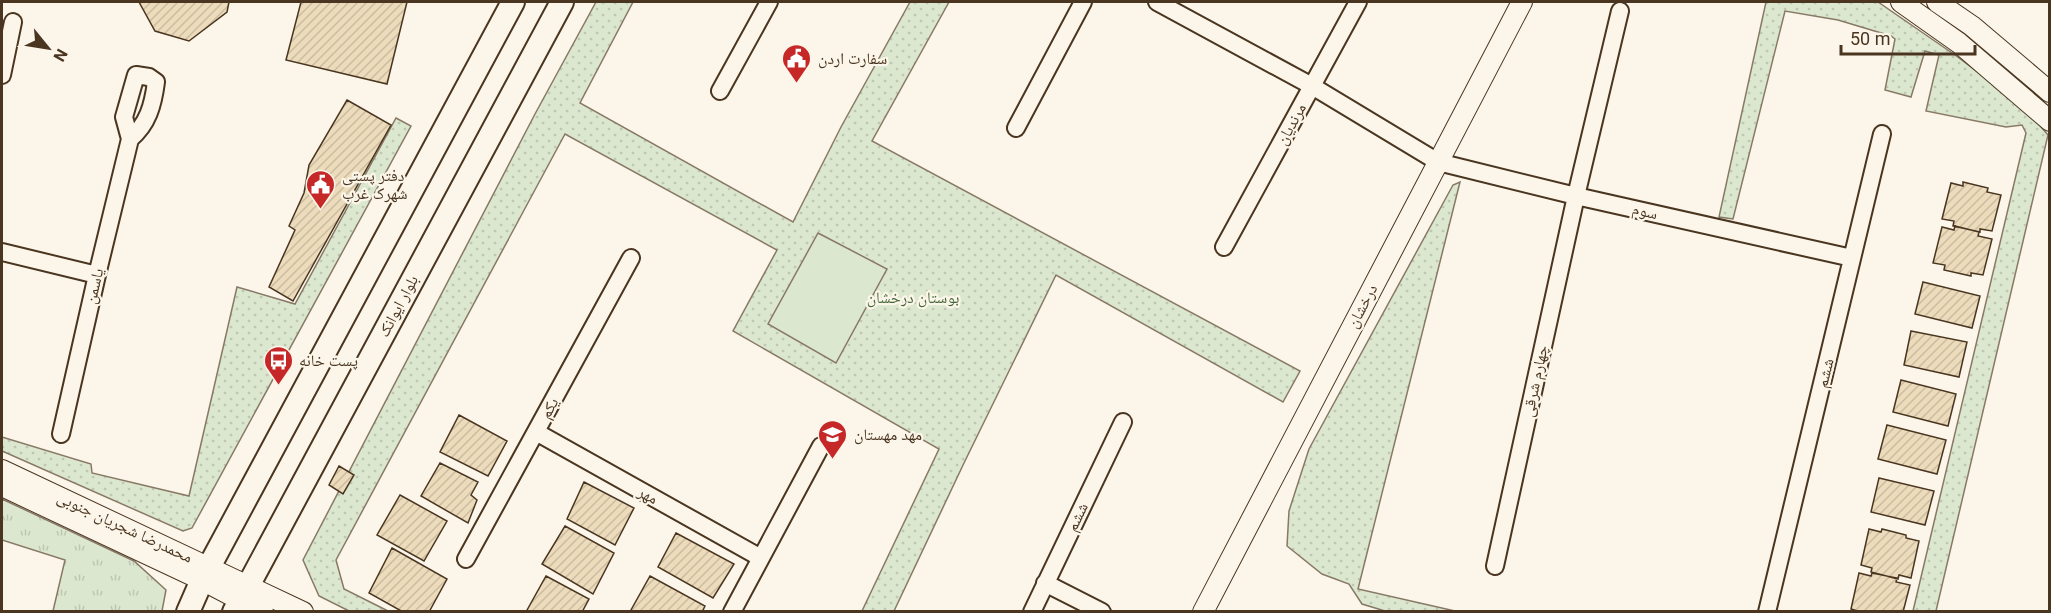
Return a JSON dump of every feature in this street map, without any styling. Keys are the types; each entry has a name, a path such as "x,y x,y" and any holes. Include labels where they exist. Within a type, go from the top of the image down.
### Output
{"main road":[{"path":"188,612 206,573 513,2"},
{"name":"بلوار ایوانک","path":"241,599 562,2"}],"street":[{"path":"720,91 769,2"},
{"path":"1016,128 1083,2"},
{"name":"سوم","path":"1157,2 1312,86 1438,162 1576,196 1852,258"},
{"name":"مرنديان","path":"1224,247 1358,2"},
{"name":"درخشان","path":"1203,612 1522,2"},
{"path":"1901,2 1959,43 2049,121"},
{"path":"1941,3 1972,26 2049,92"},
{"name":"چهارم شرقی","path":"1495,566 1576,196 1620,11"},
{"path":"2,75 14,22"},
{"name":"ششم","path":"1767,612 1882,134"},
{"name":"یاسمن","path":"62,434 130,139"},
{"path":"2,252 97,275"},
{"name":"یکم","path":"466,559 631,258"},
{"name":"ششم","path":"1032,612 1123,422"},
{"name":"مهر","path":"536,432 761,558"},
{"path":"732,612 821,446"},
{"name":"محمدرضا شجریان جنوبی","path":"2,470 206,573"},
{"name":"محمدرضا شجریان جنوبی","path":"2,486 206,573"},
{"path":"206,573 263,612"},
{"path":"1045,583 1102,612"},
{"path":"241,599 303,612"}],"green space":[{"name":"بوستان درخشان","path":"596,2 633,2 580,103 793,222 841,127 910,2 949,2 872,141 1300,371 1283,402 1056,275 894,611 862,611 939,449 733,331 777,250 565,134 336,560 344,589 388,611 349,611 319,596 303,560 535,114"},
{"path":"1766,2 1878,2 1955,55 2024,107 2048,135 1936,611 1913,611 2026,133 2022,125 2006,127 1926,111 1939,55 1925,51 1911,97 1885,90 1895,39 1838,20 1785,11 1733,219 1719,217"},
{"path":"396,118 411,126 192,528 183,531 2,451 2,437 91,464 92,473 189,496 237,287 295,304"},
{"path":"1460,182 1358,589 1455,611 1385,611 1362,604 1349,584 1322,574 1287,546 1289,511 1309,449 1453,185"},
{"path":"818,233 887,269 836,363 768,324"},
{"path":"2,499 134,561 166,590 162,611 53,611 65,560 2,540"}],"building":[{"path":"139,2 229,2 227,12 189,41 155,31"},
{"path":"301,2 407,2 387,84 286,60"},
{"name":"دفتر پستی شهرک غرب","path":"347,100 391,125 293,301 269,287 295,230 289,226 304,193 309,165"},
{"path":"1963,182 1988,188 1987,192 2001,195 1992,231 1980,229 1980,232 1953,226 1954,221 1942,219 1951,183 1963,186"},
{"path":"1955,226 1979,232 1978,236 1992,239 1983,275 1971,273 1971,276 1944,270 1945,265 1933,263 1942,227 1954,230"},
{"path":"1923,282 1980,296 1972,328 1915,314"},
{"path":"1911,331 1967,342 1959,377 1904,365"},
{"path":"1901,380 1956,394 1948,426 1893,412"},
{"path":"459,415 507,441 488,476 440,452"},
{"path":"1887,425 1946,440 1937,474 1878,459"},
{"path":"440,463 478,482 471,495 477,500 468,523 421,496"},
{"path":"339,466 354,475 343,494 329,485"},
{"path":"1879,478 1934,491 1925,525 1871,512"},
{"path":"584,482 634,508 615,545 567,519"},
{"path":"400,495 447,521 424,561 377,535"},
{"path":"565,526 614,553 593,594 542,564"},
{"path":"1869,529 1881,532 1882,529 1919,541 1911,578 1899,575 1898,579 1871,572 1872,568 1861,565"},
{"path":"676,533 734,564 713,598 658,567"},
{"path":"392,548 447,579 429,612 403,612 369,593"},
{"path":"1859,573 1897,578 1896,582 1910,585 1903,612 1861,612 1851,609"},
{"path":"546,576 589,599 582,612 526,612"},
{"path":"650,576 705,606 702,612 634,612 631,610"}],"place":[{"name":"سفارت اردن","path":"797,84"},
{"name":"دفتر پستی شهرک غرب","path":"321,210"},
{"name":"پست خانه","path":"278,386"},
{"name":"مهد مهستان","path":"833,460"}]}
